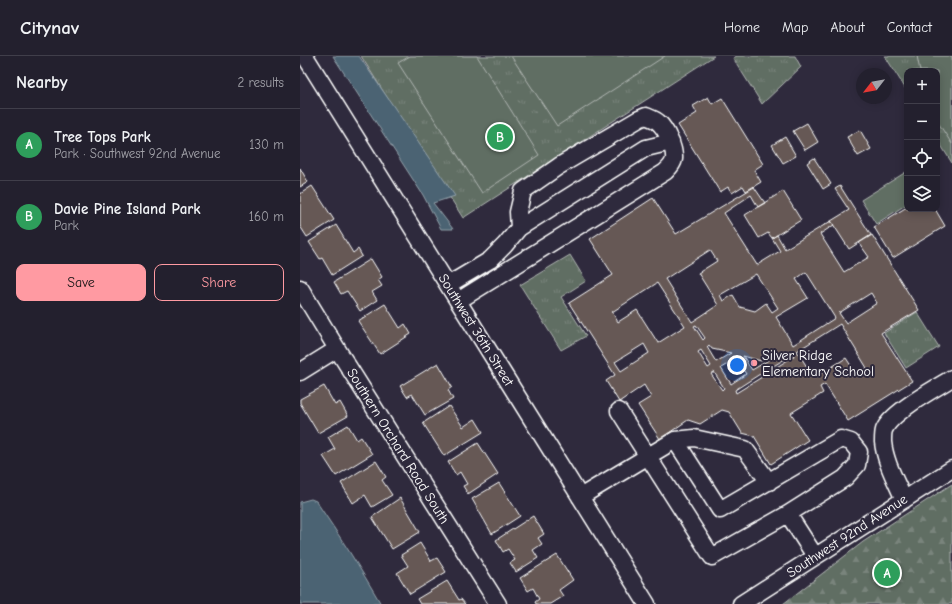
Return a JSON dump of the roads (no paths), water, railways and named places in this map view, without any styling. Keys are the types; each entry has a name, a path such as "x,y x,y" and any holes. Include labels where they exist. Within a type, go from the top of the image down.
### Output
{"street":[{"name":"Southwest 36th Street","path":"304,56 647,604"},
{"path":"458,301 665,172 671,166 674,159 671,142 657,121 646,116 639,119 559,166 523,191 518,212 519,228"},
{"path":"448,285 490,260 519,228 646,148 671,142"},
{"name":"Southern Orchard Road South","path":"300,288 498,604"},
{"path":"300,372 337,349"},
{"path":"904,500 885,453 883,441 884,430 890,421 907,406 952,378"},
{"path":"619,411 712,557 788,514 845,478 857,465 859,452 851,442 841,439 720,510 675,440"},
{"path":"580,497 675,440 694,438 745,449 769,482"},
{"name":"Southwest 92nd Avenue","path":"741,604 952,469"},
{"path":"788,514 815,556"}],"water":[{"path":"333,56 359,56 455,196 433,203 453,229 441,229 423,195"},
{"path":"311,499 316,501 325,514 381,604 300,604 300,502"}],"place":[{"name":"Davie Pine Island Park","path":"500,137"},
{"name":"Silver Ridge Elementary School","path":"754,363"},
{"name":"Tree Tops Park","path":"887,573"}]}
